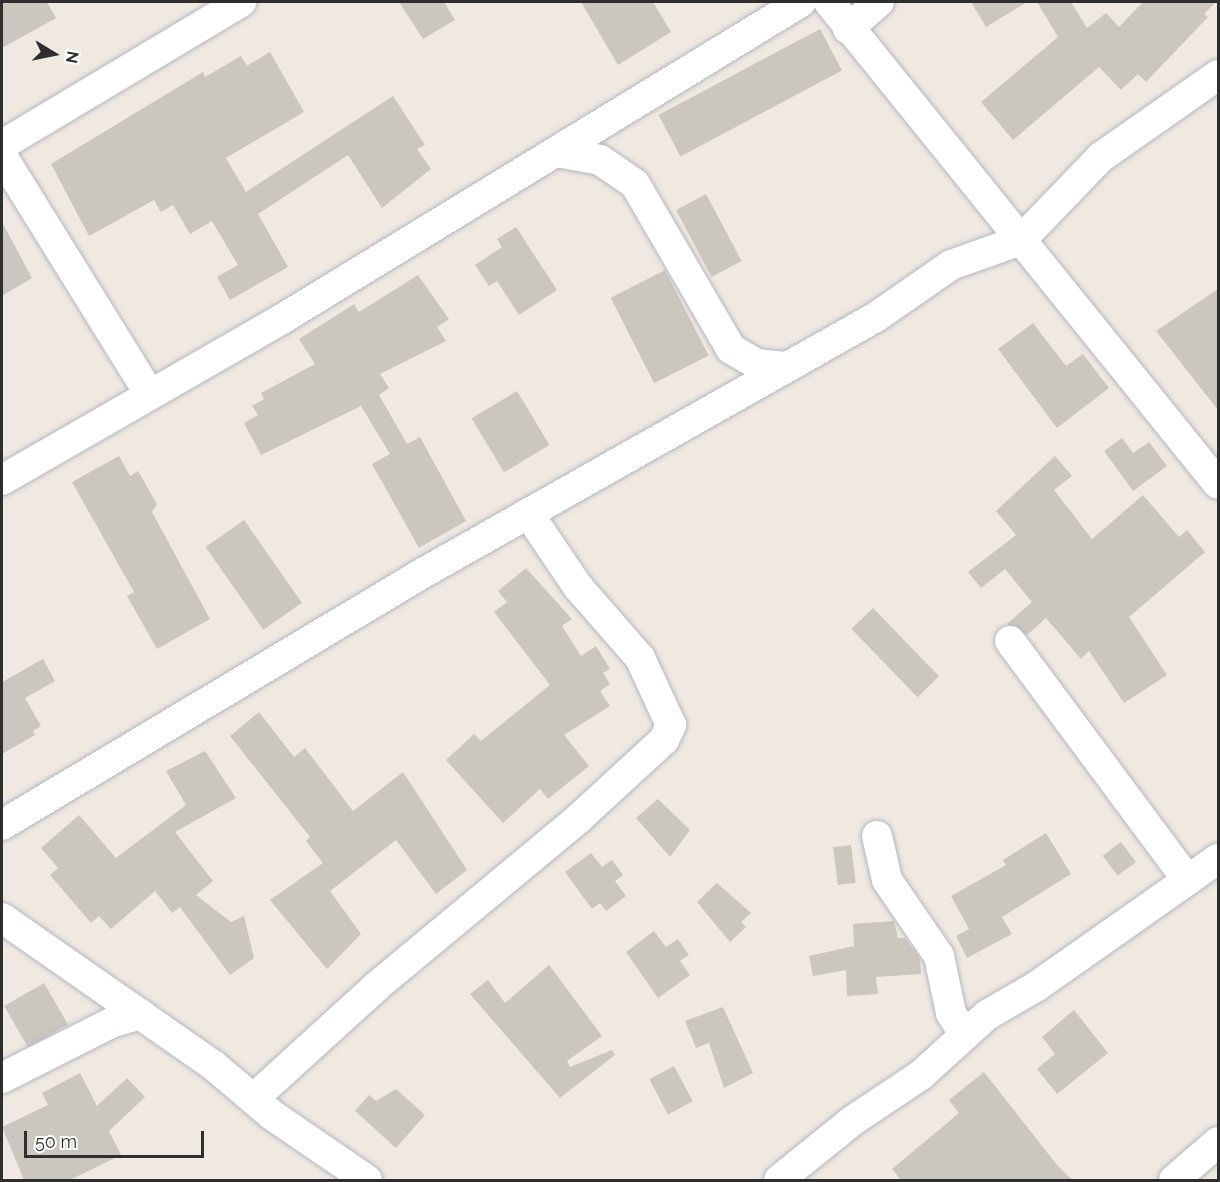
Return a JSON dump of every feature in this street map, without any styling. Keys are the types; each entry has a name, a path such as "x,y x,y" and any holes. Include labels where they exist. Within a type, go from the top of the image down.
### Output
{"street":[{"path":"2,145 241,2"},
{"path":"2,480 557,152 801,2"},
{"path":"829,2 848,29 979,182 1021,240 1213,466"},
{"path":"848,29 879,2"},
{"path":"2,825 528,513 647,451 784,367 876,317 951,265 1021,240 1101,157 1218,75"},
{"path":"557,152 600,160 635,184 731,349 757,364 784,367"},
{"path":"2,156 149,393"},
{"path":"253,1099 376,986 578,819 664,740 672,725 640,658 578,587 528,513"},
{"path":"1010,640 1187,879"},
{"path":"877,836 880,863 939,956 951,1013 964,1035"},
{"path":"779,1180 852,1120 921,1076 964,1035 1218,859"},
{"path":"2,918 141,1014 253,1099 367,1180"},
{"path":"2,1078 113,1022 141,1014"},
{"path":"1174,1180 1218,1142"}],"building":[{"path":"2,2 47,2 56,18 2,48"},
{"path":"399,2 444,2 455,20 423,39"},
{"path":"581,2 653,2 671,32 618,65"},
{"path":"971,2 1027,2 986,27"},
{"path":"1037,2 1071,2 1087,28 1106,13 1119,27 1143,2 1216,2 1204,14 1208,17 1146,82 1138,74 1121,90 1099,67 1013,140 981,102 1058,37"},
{"path":"820,29 842,70 680,156 658,115"},
{"path":"270,52 304,112 226,158 246,192 393,96 425,145 417,149 431,169 382,208 348,155 258,214 288,267 230,300 217,277 238,265 212,221 190,234 173,205 161,212 154,200 89,236 51,164 203,72 205,77 241,56 247,66"},
{"path":"706,194 742,261 712,277 676,210"},
{"path":"2,222 32,278 2,296"},
{"path":"516,227 557,290 519,315 497,281 489,286 475,265 502,247 497,239"},
{"path":"665,270 709,356 654,383 611,298"},
{"path":"418,275 449,319 437,327 446,341 380,374 389,388 379,395 407,444 420,437 466,521 419,548 372,464 390,454 361,406 261,455 244,423 258,415 252,406 264,399 261,393 315,364 299,339 354,304 359,312"},
{"path":"1218,289 1218,410 1156,331"},
{"path":"1033,323 1066,366 1083,354 1109,388 1057,428 998,349"},
{"path":"517,391 549,445 504,472 472,418"},
{"path":"1122,438 1133,453 1149,442 1167,466 1133,491 1104,451"},
{"path":"119,456 130,476 138,471 157,504 152,512 210,619 157,649 127,596 134,592 72,482"},
{"path":"1055,456 1072,476 1054,490 1092,539 1143,495 1179,537 1187,530 1205,552 1129,617 1167,675 1124,703 1089,651 1081,659 1046,618 1027,635 1007,624 1032,602 1005,569 981,588 968,572 1016,535 996,511"},
{"path":"244,520 302,603 263,630 205,547"},
{"path":"526,568 572,619 562,626 581,656 596,646 610,669 603,673 610,684 600,691 610,706 564,735 589,766 548,799 540,789 503,823 446,760 474,734 481,741 550,685 494,612 507,602 498,591"},
{"path":"873,608 939,676 917,697 851,629"},
{"path":"43,659 55,681 25,698 41,726 33,731 35,735 2,754 2,682"},
{"path":"259,712 294,757 305,748 353,811 403,772 467,870 436,894 396,840 330,891 361,934 327,969 270,900 323,863 306,841 310,837 230,736"},
{"path":"205,751 236,798 175,832 213,881 196,895 231,922 244,916 254,958 230,975 180,907 172,913 155,891 111,929 99,916 91,923 50,875 58,868 41,848 79,815 116,858 186,805 166,771"},
{"path":"658,799 690,830 670,857 636,818"},
{"path":"1046,833 1071,874 1002,917 1012,934 967,958 956,936 969,929 951,896 1006,865 1003,860"},
{"path":"1121,842 1136,862 1118,876 1103,856"},
{"path":"851,845 856,883 838,885 833,847"},
{"path":"591,853 602,867 612,860 623,875 615,881 626,896 606,911 600,903 592,909 565,872"},
{"path":"717,883 751,913 741,922 746,927 730,942 697,902"},
{"path":"894,921 898,938 905,938 920,959 921,974 876,977 878,994 847,996 846,970 813,976 809,956 854,946 853,924"},
{"path":"654,931 666,947 678,939 689,955 680,961 690,975 658,998 626,952"},
{"path":"549,965 602,1036 567,1061 570,1067 612,1050 615,1055 560,1098 470,994 488,980 505,1003"},
{"path":"44,983 68,1025 28,1048 4,1006"},
{"path":"723,1007 753,1073 724,1088 709,1043 696,1048 685,1021"},
{"path":"1074,1010 1108,1053 1057,1094 1037,1069 1055,1054 1042,1037"},
{"path":"674,1066 693,1101 668,1114 649,1079"},
{"path":"984,1072 1057,1165 1072,1180 901,1180 892,1169 959,1113 949,1100"},
{"path":"80,1073 97,1106 127,1078 145,1097 109,1131 121,1155 70,1180 24,1180 2,1127 48,1105 42,1093"},
{"path":"396,1089 425,1115 396,1148 355,1111 369,1095 376,1101"}]}
